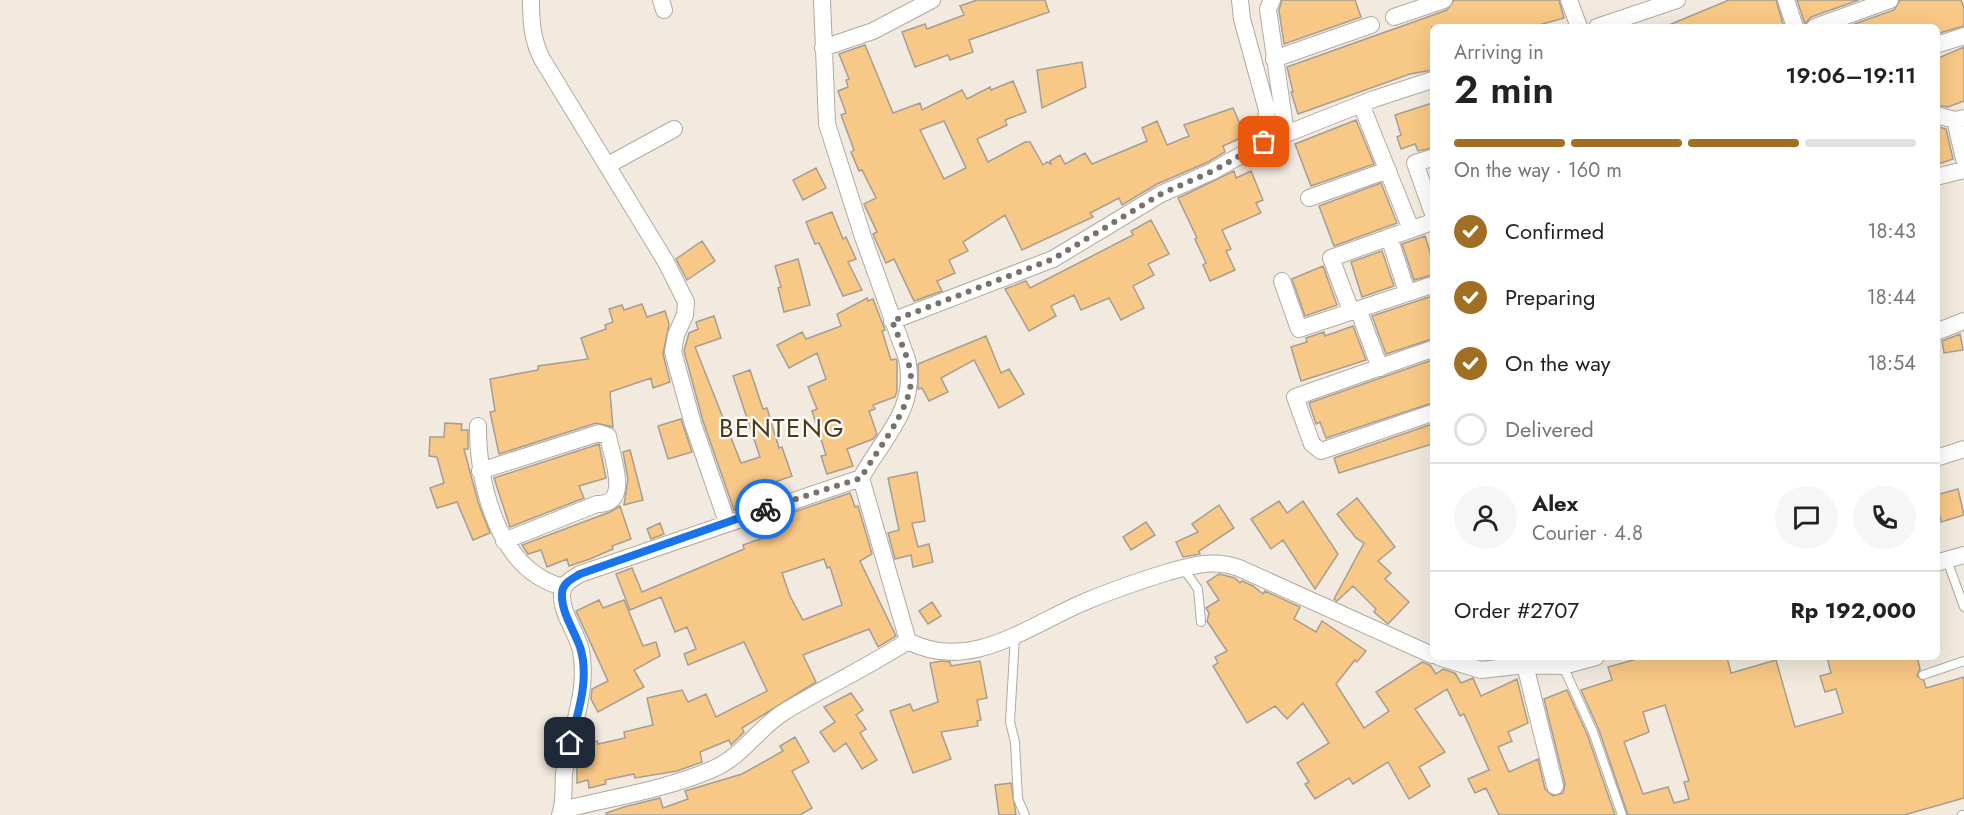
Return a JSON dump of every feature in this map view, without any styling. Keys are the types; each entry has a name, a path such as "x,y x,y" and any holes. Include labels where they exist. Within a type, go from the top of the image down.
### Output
{"street":[{"path":"531,0 534,43 666,262 686,302 685,315 676,335 672,352 693,424 727,522"},
{"path":"564,587 580,574 861,478 878,448 902,414 909,396 911,379 907,359 892,321 827,124 822,0"},
{"path":"823,48 873,31 932,0"},
{"path":"892,321 1053,259 1161,194 1213,171 1264,142 1267,110 1242,19 1240,0"},
{"path":"1272,0 1268,9 1274,59 1284,104 1286,134 1361,104 1430,81"},
{"path":"1394,17 1444,0"},
{"path":"1569,0 1578,24"},
{"path":"1606,24 1677,0"},
{"path":"1786,0 1794,24"},
{"path":"1823,24 1890,0"},
{"path":"1274,59 1371,25"},
{"path":"1940,44 1964,36"},
{"path":"1361,104 1411,230"},
{"path":"1940,116 1959,119 1964,159"},
{"path":"608,165 674,129"},
{"path":"1430,159 1415,164 1430,205"},
{"path":"1309,198 1388,170"},
{"path":"1940,176 1964,170"},
{"path":"1380,368 1331,258 1430,223"},
{"path":"1389,237 1407,292"},
{"path":"1282,281 1299,329 1430,286"},
{"path":"1940,330 1964,321"},
{"path":"1430,350 1295,397 1312,444 1321,451 1430,414"},
{"path":"478,426 480,471 504,541 519,560 539,578 564,587"},
{"path":"480,471 599,434 608,436 618,488 614,501 608,504 597,504 504,541"},
{"path":"1940,457 1964,449"},
{"path":"861,478 908,641 922,649 951,653 988,647 1083,603 1183,568 1214,562 1227,563 1430,654"},
{"path":"1942,562 1964,555"},
{"path":"564,587 564,608 581,649 584,675 582,699 564,773 561,812 714,769 751,744 765,726 784,712 877,661 908,641"},
{"path":"1448,660 1481,670 1525,665 1563,666 1585,660"},
{"path":"1525,665 1555,786"}],"lane":[{"path":"1942,562 1964,607"},
{"path":"1183,568 1198,589 1201,622"},
{"path":"1015,636 1010,722 1015,742 1018,799 1025,815"},
{"path":"1923,675 1964,662"},
{"path":"1563,666 1593,732 1622,815"}],"building":[{"path":"977,0 1045,0 1049,12 969,40 973,52 950,60 948,55 915,67 902,32 925,24 927,29 964,15 960,6"},
{"path":"1282,0 1355,0 1361,17 1284,44 1279,10"},
{"path":"1454,0 1559,0 1564,18 1543,24 1430,24 1430,70 1410,74 1298,114 1291,92 1293,92 1287,67 1447,10"},
{"path":"1729,0 1776,0 1783,24 1671,24"},
{"path":"1797,0 1859,0 1811,17 1805,24"},
{"path":"1900,0 1961,0 1964,8 1964,26 1940,33 1940,24 1854,24 1894,10"},
{"path":"865,45 893,113 920,103 922,110 962,90 967,99 990,87 991,90 1013,81 1026,112 1005,120 1007,125 977,139 988,162 1025,142 1030,142 1043,165 1047,162 1051,164 1050,161 1060,155 1065,164 1085,153 1092,164 1147,141 1142,128 1157,121 1167,145 1189,136 1184,125 1233,108 1245,136 1223,146 1225,152 1208,162 1157,184 1122,205 1119,198 1090,213 1093,217 1022,250 1005,215 963,242 968,251 949,260 955,273 937,281 942,291 914,301 894,259 886,263 873,234 877,232 864,204 876,198 862,170 859,171 851,152 854,150 841,115 846,113 838,91 848,87 846,80 849,79 839,54","holes":["944,121 966,168 944,179 920,130"]},
{"path":"1964,47 1964,101 1948,107 1940,106 1940,57"},
{"path":"1082,62 1086,87 1042,108 1037,70"},
{"path":"1430,104 1430,148 1418,151 1415,144 1401,149 1397,137 1401,135 1395,115"},
{"path":"1356,120 1374,164 1311,186 1295,144"},
{"path":"1940,127 1946,129 1953,159 1940,164"},
{"path":"816,168 826,188 803,200 793,180"},
{"path":"1234,171 1236,178 1251,171 1263,200 1256,203 1261,213 1222,230 1231,249 1226,251 1235,270 1210,281 1203,265 1206,263 1195,239 1197,238 1178,198"},
{"path":"1381,183 1397,223 1334,246 1319,206"},
{"path":"832,212 843,239 846,237 856,259 848,262 862,290 843,296 819,243 815,244 806,222"},
{"path":"1151,220 1169,254 1148,264 1154,275 1133,286 1144,308 1121,320 1109,298 1081,310 1074,295 1051,306 1056,316 1029,331 1005,289 1026,281 1030,288 1133,235 1131,231"},
{"path":"1425,236 1430,252 1430,276 1414,280 1402,244"},
{"path":"702,241 715,261 687,280 676,259"},
{"path":"1382,251 1394,286 1362,297 1351,262"},
{"path":"798,259 810,305 784,312 778,288 781,287 775,266"},
{"path":"1323,266 1337,305 1305,316 1292,279"},
{"path":"1430,297 1430,340 1386,354 1372,316"},
{"path":"867,298 868,301 873,299 885,330 882,331 891,360 896,359 897,361 897,391 895,397 873,405 875,409 869,411 877,434 873,439 847,449 853,466 827,474 821,456 826,455 812,411 817,409 808,387 826,379 817,353 789,368 777,345 802,332 806,339 841,326 837,314"},
{"path":"642,304 647,317 665,311 669,324 663,354 670,382 653,388 651,378 610,392 613,427 596,423 499,454 490,412 495,411 490,379 538,370 538,366 588,359 581,338 606,329 605,325 613,322 609,309 622,305 624,310"},
{"path":"714,316 721,338 695,347 741,463 760,457 733,376 750,370 763,409 767,408 779,448 782,447 792,476 772,483 776,496 734,510 703,421 684,351 689,333 698,329 696,322"},
{"path":"1353,326 1366,360 1301,381 1291,347 1307,342 1306,338 1324,332 1325,336"},
{"path":"1960,334 1963,350 1944,353 1942,341"},
{"path":"986,336 1001,373 1009,369 1024,394 999,408 974,360 941,378 948,392 929,401 922,388 918,389 918,364"},
{"path":"1430,361 1430,404 1326,438 1320,422 1316,424 1309,403"},
{"path":"681,419 692,452 668,459 658,426"},
{"path":"445,423 462,424 461,430 468,430 468,449 464,449 478,502 490,533 473,540 457,502 437,508 430,488 444,483 437,457 429,456 430,437 444,437"},
{"path":"1430,425 1430,445 1339,473 1334,458"},
{"path":"599,444 606,478 579,486 584,498 510,527 494,478"},
{"path":"630,450 643,500 624,505 628,479 623,452"},
{"path":"917,472 925,521 912,523 918,547 929,544 933,562 913,567 911,555 895,559 888,533 899,530 888,478"},
{"path":"1958,489 1964,515 1941,522 1940,494"},
{"path":"850,493 855,507 858,506 872,554 860,561 896,636 878,647 869,629 803,655 816,682 742,728 744,732 731,745 729,740 700,752 702,762 677,771 635,778 634,774 605,780 606,784 589,788 588,780 577,783 577,762 584,760 581,744 597,741 598,744 625,738 624,732 653,725 647,698 682,690 688,702 706,694 716,717 767,691 744,642 688,665 684,654 696,649 687,627 675,632 661,597 630,610 616,574 632,568 642,592 744,549 743,545 769,536 768,533 783,528 779,517","holes":["824,559 827,568 830,567 842,605 803,620 790,596 782,573"]},
{"path":"1357,498 1395,547 1378,561 1391,573 1385,579 1409,602 1388,624 1374,612 1376,609 1353,586 1337,601 1334,599 1364,543 1356,538 1337,514"},
{"path":"1279,501 1287,513 1303,501 1338,554 1315,589 1283,540 1271,549 1251,519"},
{"path":"1219,505 1234,528 1199,551 1200,554 1183,557 1176,542 1198,532 1192,524"},
{"path":"620,506 631,539 612,546 613,549 590,559 569,566 567,559 547,567 541,550 528,554 522,545 610,512"},
{"path":"1146,522 1155,535 1131,550 1123,537"},
{"path":"660,523 664,534 651,539 647,529"},
{"path":"1219,574 1235,578 1240,583 1242,581 1253,586 1263,594 1265,591 1300,607 1294,619 1316,632 1322,621 1366,651 1357,662 1355,660 1336,684 1364,728 1389,711 1376,692 1422,662 1430,665 1436,674 1443,669 1455,673 1461,683 1473,678 1481,696 1517,679 1528,723 1508,732 1512,741 1498,747 1509,772 1538,759 1545,789 1553,796 1563,793 1565,784 1544,699 1567,690 1587,734 1615,815 1499,815 1486,788 1475,793 1468,779 1489,770 1464,714 1460,716 1447,689 1415,709 1445,752 1419,767 1430,786 1409,799 1388,762 1353,784 1349,778 1315,799 1305,784 1309,782 1297,763 1329,743 1303,703 1287,719 1275,706 1247,723 1213,666 1218,663 1215,657 1227,651 1207,621 1209,613 1206,608 1219,600 1207,582"},
{"path":"599,600 603,608 624,600 643,646 656,642 660,656 634,670 644,687 598,712 591,699 592,689 608,681 576,611"},
{"path":"932,602 941,616 928,624 919,611"},
{"path":"1633,660 1728,660 1731,673 1776,660 1795,727 1843,713 1836,689 1825,692 1820,676 1831,673 1828,660 1918,660 1920,669 1917,676 1924,681 1926,688 1964,677 1964,798 1904,815 1628,815 1599,730 1581,690 1612,680 1608,667","holes":["1665,705 1689,781 1684,782 1689,799 1674,803 1668,787 1643,794 1624,742 1649,732 1643,712"]},
{"path":"980,661 987,698 977,700 981,720 977,721 978,726 941,732 951,759 913,773 890,711 910,704 913,711 938,702 930,663 950,662 951,666"},
{"path":"851,693 863,710 856,715 866,729 860,733 877,760 862,769 846,743 834,752 820,732 835,722 824,707"},
{"path":"795,737 809,762 792,771 812,808 800,815 606,815 606,813 624,807 660,798 663,808 688,799 685,791 742,774 783,751 780,746"},
{"path":"1011,783 1016,815 999,815 995,785"}],"way so far":[{"path":"765,509 861,478 878,448 902,414 909,396 911,379 907,359 892,321 1053,259 1161,194 1213,171 1264,142"}],"district":[{"name":"BENTENG","path":"782,428"}],"route":[{"path":"570,743 582,699 584,675 581,649 564,608 562,593 567,582 580,574 765,509"}]}
